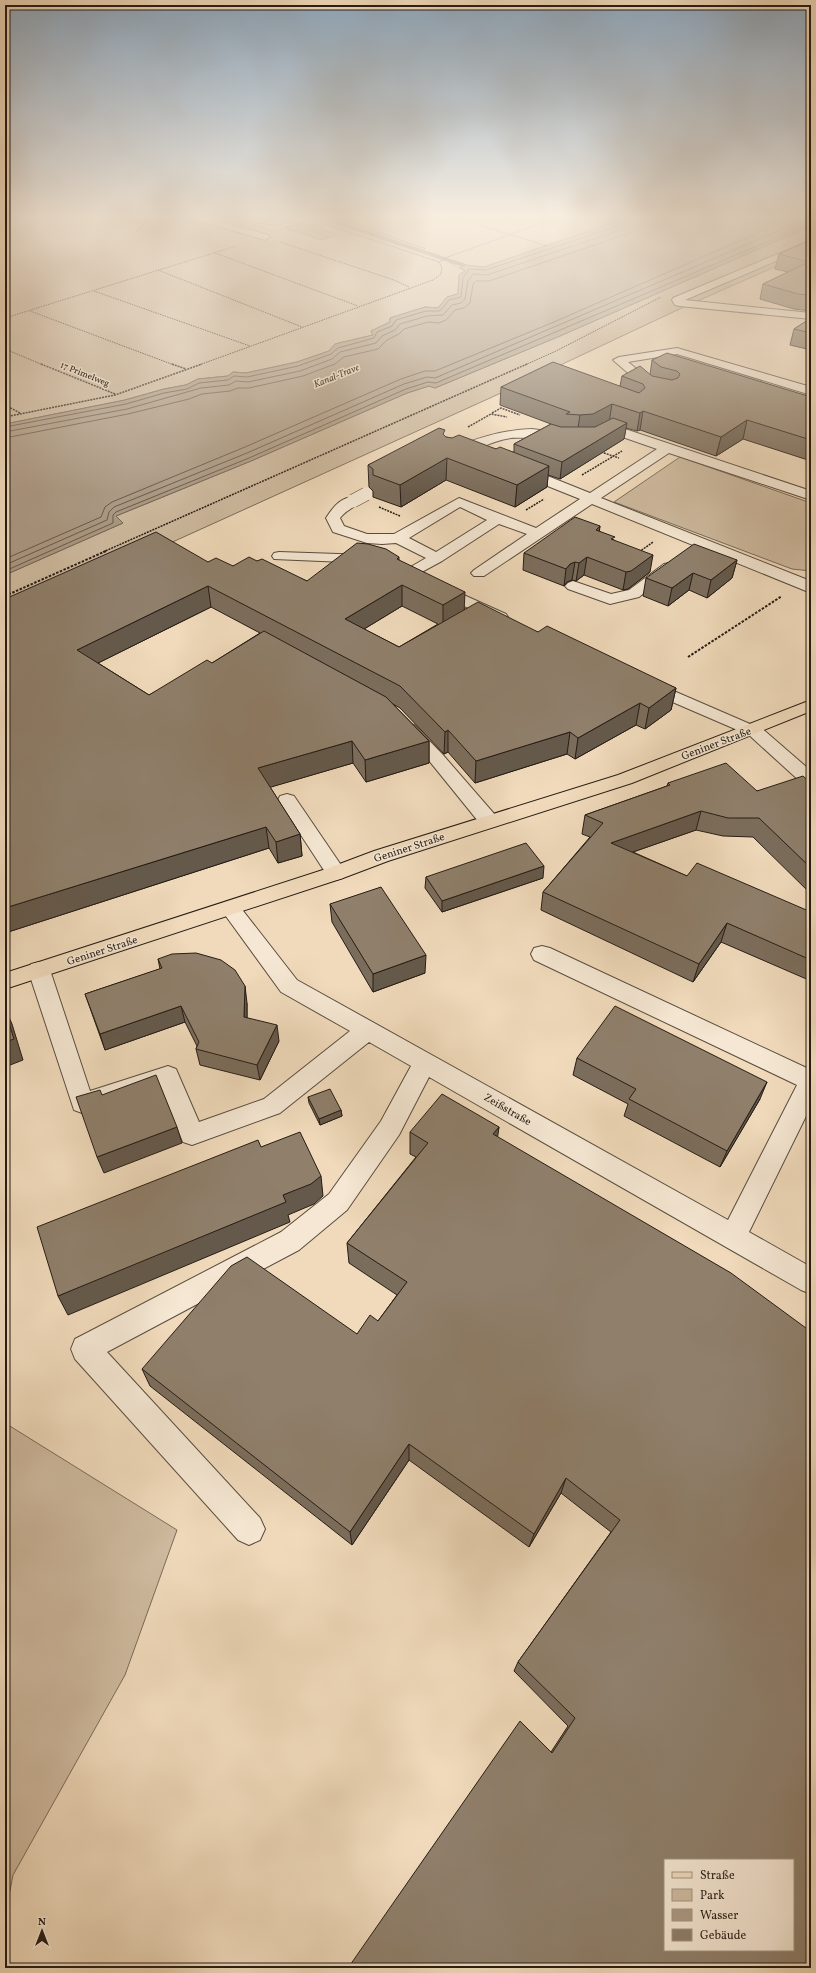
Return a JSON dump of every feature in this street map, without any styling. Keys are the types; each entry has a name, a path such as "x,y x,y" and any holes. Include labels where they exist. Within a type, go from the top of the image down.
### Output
{"main road":[{"name":"Geniner Straße","path":"5,982 336,873 381,856 625,779 811,706"}],"street":[{"path":"741,309 811,316"},
{"path":"669,393 650,393 619,360 678,351 811,391"},
{"path":"586,438 593,438 610,428 620,419"},
{"path":"610,428 811,496"},
{"path":"451,454 472,444 495,437 532,433 544,434 559,438"},
{"path":"524,446 544,434"},
{"path":"479,573 590,498 668,448"},
{"path":"505,464 564,486 590,498 691,551 808,583"},
{"path":"366,494 341,507 334,518 338,529 360,538 386,541 398,538 459,502 503,521 538,533"},
{"path":"279,556 393,567 437,558 503,521"},
{"path":"398,538 437,558"},
{"path":"573,586 610,599 634,594 691,551"},
{"path":"393,567 515,624"},
{"path":"631,676 751,730 811,781"},
{"path":"398,718 437,759 489,822"},
{"path":"287,800 336,873"},
{"name":"Zeißstraße","path":"230,908 289,986 811,1281"},
{"path":"542,954 811,1082 733,1237"},
{"path":"39,970 82,1103 168,1076 192,1135 272,1106 368,1030"},
{"path":"249,1529 84,1349 290,1241 338,1202 390,1128 425,1062"}],"path":[{"path":"5,318 32,309"},
{"path":"145,309 250,346"},
{"path":"257,309 302,327"},
{"path":"5,417 115,395 350,309"},
{"path":"5,596 556,351 608,322 636,309"},
{"path":"29,310 187,369"},
{"name":"17 Primelweg","path":"5,349 115,395"},
{"path":"5,405 20,413"},
{"path":"464,429 501,408 522,416"},
{"path":"492,414 510,418"},
{"path":"503,521 613,456"},
{"path":"688,657 808,583"}],"green space":[{"path":"5,309 418,309 390,318 390,322 371,331 373,335 335,344 329,351 297,362 246,373 233,372 228,376 198,379 186,385 164,389 125,400 5,424"},
{"path":"621,309 679,309 501,393 5,618 5,575 123,523 116,516 251,461 407,393 429,386 435,388"},
{"path":"680,457 811,503 811,571 792,569 614,502"},
{"path":"5,1423 177,1530 125,1675 13,1875 5,1917"}],"water":[{"name":"Kanal-Trave","path":"418,309 621,309 435,388 429,386 407,393 251,461 116,516 123,523 5,575 5,424 125,400 164,389 186,385 198,379 228,376 233,372 246,373 297,362 329,351 335,344 373,335 371,331 390,322 390,318"}],"building":[{"path":"811,318 811,333 794,329"},
{"path":"667,353 811,397 811,440 747,420 721,437 643,411 640,413 612,404 593,414 566,414 570,412 501,387 553,362 639,393 645,388 643,384 622,376 640,366 652,376 672,380 678,378 680,374 677,371 661,367 652,360"},
{"path":"613,418 627,423 562,462 514,444 551,424 561,427 595,427"},
{"path":"439,428 445,430 443,434 446,437 452,438 459,435 496,449 500,447 549,466 517,485 447,458 400,485 373,475 373,469 368,465"},
{"path":"575,517 600,526 596,530 615,537 611,539 653,555 631,571 626,572 587,557 579,563 575,562 570,564 566,569 524,553"},
{"path":"156,532 208,562 216,558 233,566 249,557 257,561 262,559 307,581 357,543 368,544 386,549 399,557 397,559 465,592 443,605 402,585 345,619 399,647 478,602 538,632 547,626 676,688 649,708 640,703 578,738 570,732 476,761 448,730 445,732 400,686 208,586 77,650 149,695 207,660 212,663 264,631 386,697 429,741 365,760 352,741 258,768 300,834 276,842 266,827 5,908 5,599"},
{"path":"694,544 737,560 711,580 693,573 672,588 646,578"},
{"path":"726,763 757,791 803,776 811,783 811,868 759,818 728,818 701,811 611,843 687,876 697,863 811,912 811,960 727,923 699,964 543,892 603,823 585,815 670,785 668,783"},
{"path":"526,843 544,866 442,901 426,877"},
{"path":"381,887 426,955 373,974 330,904"},
{"path":"196,953 221,960 235,970 245,986 244,1017 277,1025 257,1065 196,1049 199,1042 181,1006 100,1034 85,994 162,968 158,959 172,954"},
{"path":"615,1006 767,1082 727,1151 629,1099 636,1089 577,1058"},
{"path":"5,1011 14,1039 5,1042"},
{"path":"156,1075 177,1127 97,1157 76,1097 100,1090 102,1095"},
{"path":"330,1089 341,1110 319,1119 308,1097"},
{"path":"442,1094 499,1127 493,1134 731,1273 810,1331 811,1330 811,1968 348,1968 520,1721 552,1753 575,1718 518,1662 620,1520 566,1478 534,1534 409,1444 350,1532 142,1369 231,1266 247,1257 357,1334 370,1315 378,1321 407,1282 347,1243 428,1143 410,1132"},
{"path":"300,1132 321,1176 311,1184 283,1195 286,1202 58,1296 37,1227 258,1140 261,1147"}]}
